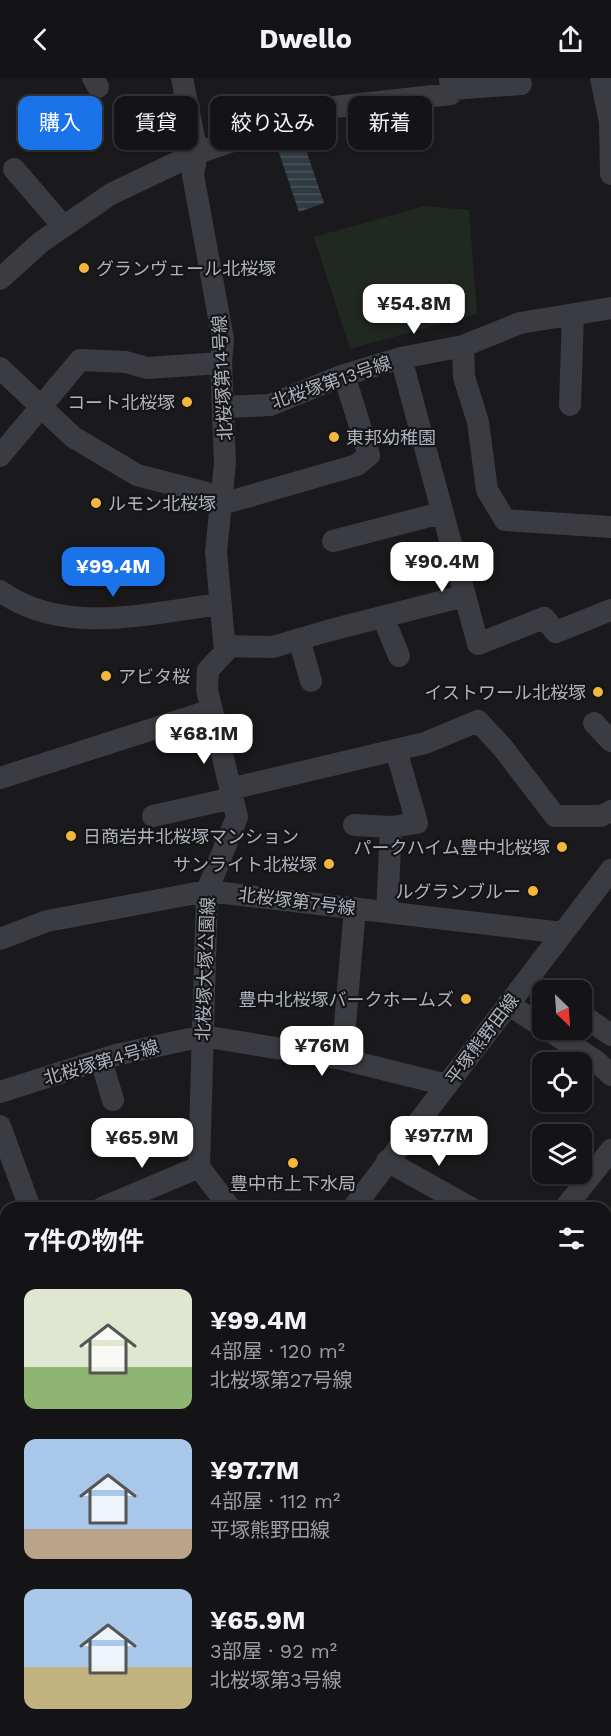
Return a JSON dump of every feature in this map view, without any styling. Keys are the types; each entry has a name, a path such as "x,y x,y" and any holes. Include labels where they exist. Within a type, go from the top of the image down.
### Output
{"street":[{"name":"北桜塚第14号線","path":"182,78 197,153 193,175 223,339 221,363 225,408 222,501"},
{"path":"601,78 610,122 611,174"},
{"path":"0,279 63,226 111,194 197,153 334,107 452,94 450,83 521,84"},
{"path":"14,169 63,226"},
{"name":"北桜塚第13号線","path":"225,408 270,405 344,375 401,358 463,346 520,323 611,308"},
{"path":"570,405 573,314"},
{"path":"463,346 464,376 478,422 487,490 505,519 611,527"},
{"path":"401,358 478,644 544,618 556,632 611,610"},
{"path":"0,456 80,360 126,362 147,368 221,363"},
{"path":"0,368 73,437 137,475 222,501 357,465 369,455 344,375"},
{"path":"222,501 216,552 225,646 273,647 464,596"},
{"path":"333,541 441,513"},
{"path":"0,591 14,601 58,615 100,620 220,604"},
{"path":"383,617 399,656"},
{"path":"299,639 311,681"},
{"name":"北桜塚大塚公園線","path":"199,1167 207,891 237,817 207,690 208,670 225,652 225,646"},
{"path":"0,778 212,710"},
{"path":"153,816 425,743 478,721 503,748 555,816 601,816 611,811"},
{"path":"594,723 611,741"},
{"path":"354,825 391,827 417,824 396,750"},
{"path":"387,912 391,827"},
{"name":"平塚熊野田線","path":"539,980 563,933 605,878 611,853"},
{"name":"北桜塚第7号線","path":"0,939 47,921 207,891 563,933"},
{"path":"342,1059 355,908"},
{"name":"平塚熊野田線","path":"357,1202 508,1004 532,987"},
{"path":"508,1004 532,1019"},
{"path":"592,1022 611,1035"},
{"path":"203,1036 342,1059 447,1085"},
{"name":"北桜塚第4号線","path":"0,1092 101,1060 203,1036"},
{"path":"564,1040 609,1069"},
{"path":"101,1060 113,1100"},
{"path":"0,1126 28,1202"},
{"path":"570,1202 611,1150"},
{"path":"387,1161 460,1202"},
{"path":"121,1202 199,1167 225,1202"}],"shaded area":[{"path":"278,150 306,150 324,203 299,212"},
{"path":"424,206 469,210 477,314 350,349 314,237"}],"place":[{"name":"グランヴェール北桜塚","path":"84,268"},
{"name":"コート北桜塚","path":"187,402"},
{"name":"東邦幼稚園","path":"334,437"},
{"name":"ルモン北桜塚","path":"96,503"},
{"name":"アビタ桜","path":"106,676"},
{"name":"イストワール北桜塚","path":"598,692"},
{"name":"日商岩井北桜塚マンション","path":"71,836"},
{"name":"パークハイム豊中北桜塚","path":"562,847"},
{"name":"サンライト北桜塚","path":"329,864"},
{"name":"ルグランブルー","path":"533,891"},
{"name":"豊中北桜塚バークホームズ","path":"466,999"},
{"name":"豊中市上下水局","path":"293,1163"}]}
